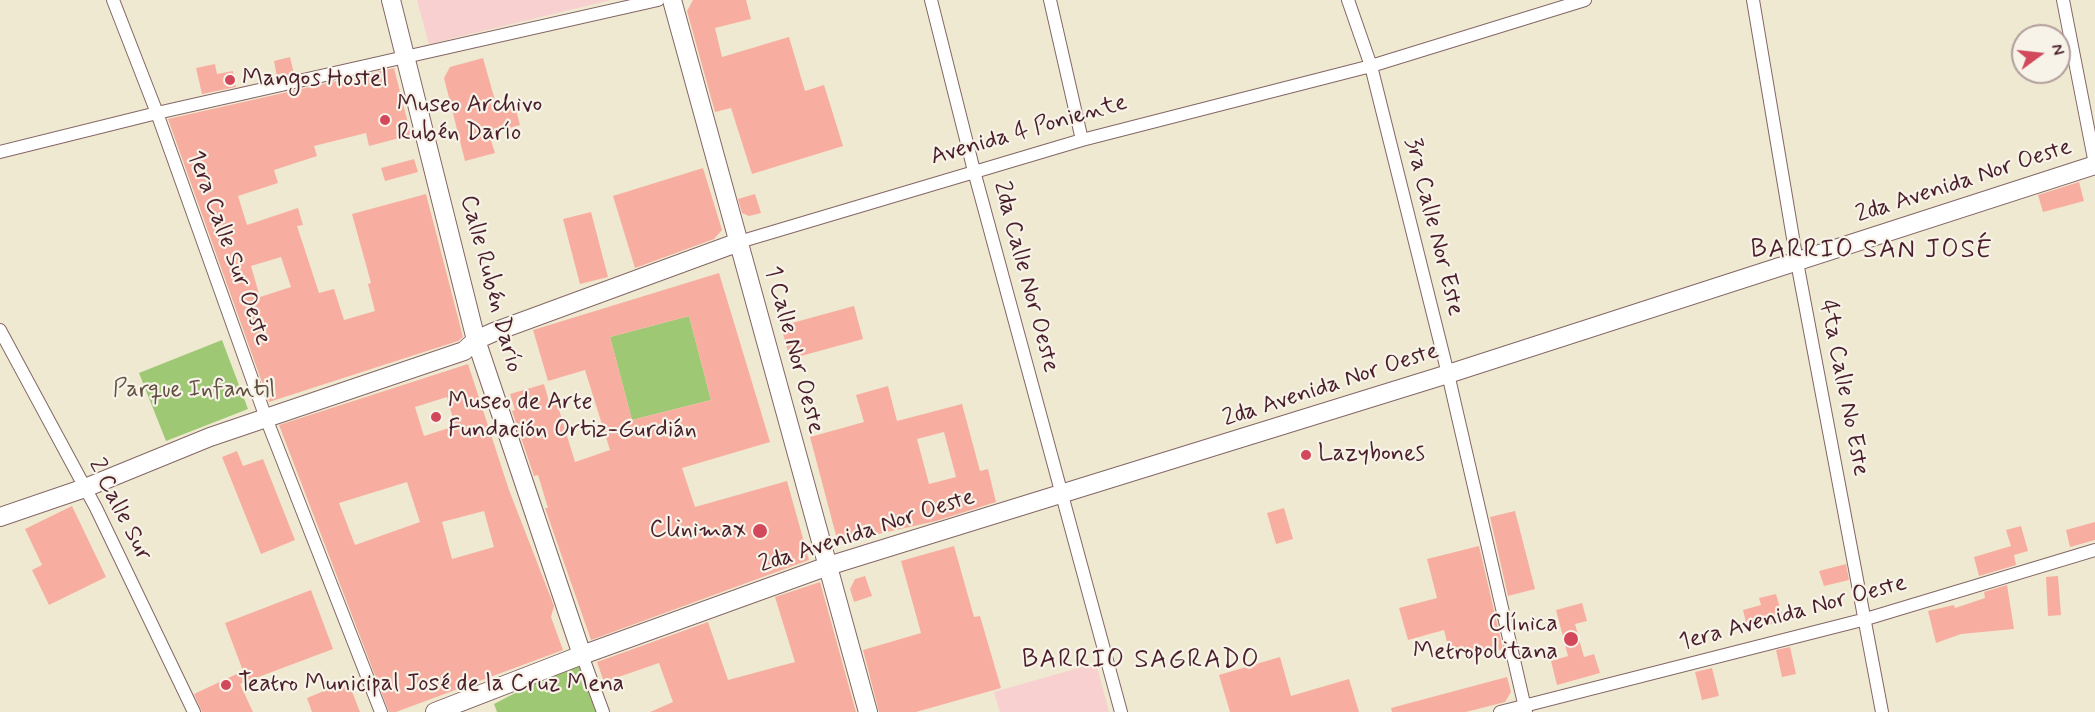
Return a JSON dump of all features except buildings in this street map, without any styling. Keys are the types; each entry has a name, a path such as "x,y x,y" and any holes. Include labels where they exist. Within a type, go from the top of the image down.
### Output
{"street":[{"name":"1era Calle Sur Oeste","path":"113,0 157,113 266,418 381,712"},
{"name":"Calle Rubén Darío","path":"391,0 408,58 476,340 603,712"},
{"path":"0,152 157,113 658,0"},
{"name":"1 Calle Nor Oeste","path":"672,0 868,712"},
{"name":"2da Calle Nor Oeste","path":"931,0 974,171 1121,712"},
{"path":"1050,0 1082,140"},
{"name":"3ra Calle Nor Este","path":"1348,0 1371,66 1448,375 1525,709"},
{"name":"Avenida 4 Poniente","path":"0,517 85,488 134,466 266,418 464,351 476,340 494,332 739,242 1082,140 1371,66 1585,0"},
{"name":"4ta Calle No Este","path":"1753,0 1797,262 1882,712"},
{"path":"2062,0 2095,164"},
{"name":"2da Avenida Nor Oeste","path":"435,712 582,655 828,566 1063,496 1448,375 2095,164"},
{"name":"2 Calle Sur","path":"2,338 85,488 194,712"},
{"name":"1era Avenida Nor Oeste","path":"1500,712 1525,709 1866,619 2095,550"}],"shaded area":[{"path":"417,0 611,0 429,44"},
{"path":"1096,663 1109,712 1000,712 994,692"}],"green space":[{"path":"689,316 711,400 632,420 610,337"},
{"name":"Parque Infantil","path":"222,340 248,409 166,441 139,373"},
{"path":"575,662 586,668 599,712 497,712 494,704"}],"place":[{"name":"Mangos Hostel","path":"230,80"},
{"name":"Museo Archivo Rubén Darío","path":"385,120"},
{"name":"Museo de Arte Fundación Ortiz-Gurdián","path":"436,417"},
{"name":"Lazybones","path":"1306,455"},
{"name":"Clinimax","path":"760,531"},
{"name":"Clínica Metropolitana","path":"1571,639"},
{"name":"Teatro Municipal José de la Cruz Mena","path":"226,685"}],"district":[{"name":"BARRIO SAN JOSÉ","path":"1872,252"},
{"name":"BARRIO SAGRADO","path":"1141,662"}]}
